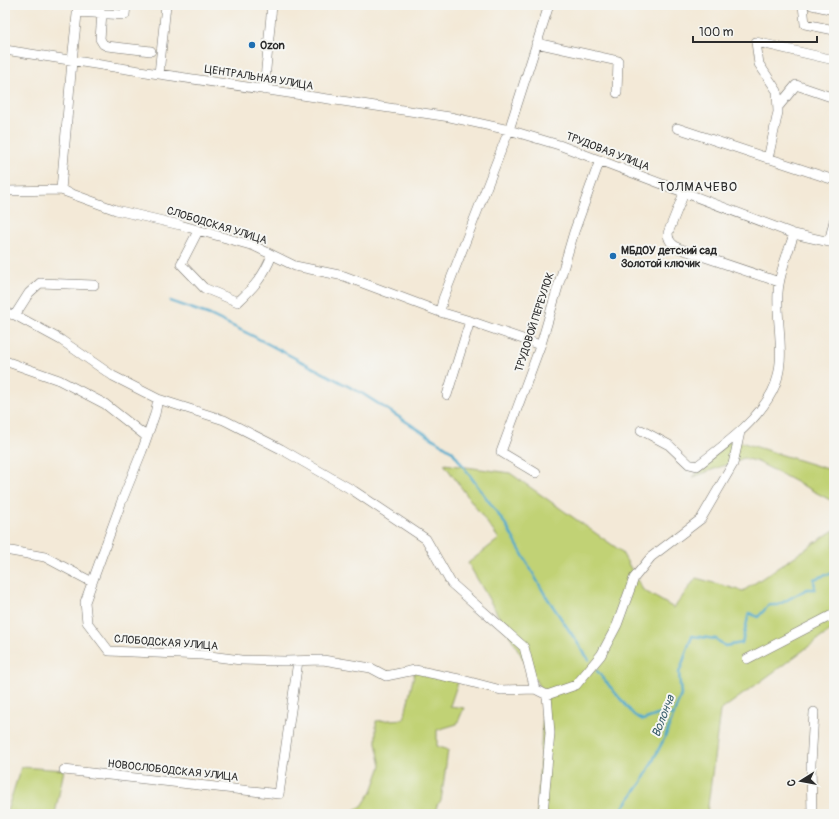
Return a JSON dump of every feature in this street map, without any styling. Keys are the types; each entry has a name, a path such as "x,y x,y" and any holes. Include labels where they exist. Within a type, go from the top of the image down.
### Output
{"street":[{"path":"61,190 78,8 102,13 125,15 126,5"},
{"path":"159,74 166,5"},
{"path":"264,90 272,5"},
{"path":"540,345 440,312 443,299 509,130 536,43 550,5"},
{"path":"803,5 805,24 834,30"},
{"path":"812,5 834,10"},
{"path":"102,13 100,39 103,44 107,46 151,51"},
{"path":"768,158 778,112 777,90 758,64 756,42 834,60"},
{"path":"536,43 618,61 617,93"},
{"name":"ЦЕНТРАЛЬНАЯ УЛИЦА","path":"5,50 450,118 509,130"},
{"path":"778,107 796,84 834,98"},
{"path":"676,128 834,180"},
{"name":"ТРУДОВАЯ УЛИЦА","path":"509,130 559,145 794,234 831,242"},
{"name":"ТРУДОВОЙ ПЕРЕУЛОК","path":"536,473 501,452 540,345 574,232 600,160"},
{"name":"СЛОБОДСКАЯ УЛИЦА","path":"5,191 61,190 116,210 254,246 295,266 344,276 440,312"},
{"path":"684,193 668,233 668,238 671,244 678,248 779,282"},
{"path":"831,242 834,221"},
{"path":"198,231 181,264 204,288 238,302 254,287 272,255"},
{"path":"641,430 669,445 689,464 697,466 740,432 763,405 772,392 779,364 779,282 794,234"},
{"path":"15,315 29,293 40,283 94,285"},
{"path":"5,313 15,315 61,340 113,376 158,399 224,420 281,449 354,491 426,539 451,583 524,646 535,689 547,695 576,686 601,655 617,625 634,578 651,557 701,519 733,464 740,432"},
{"path":"447,394 470,321"},
{"path":"5,361 59,380 105,404 147,437"},
{"name":"СЛОБОДСКАЯ УЛИЦА","path":"158,399 147,437 85,602 87,622 109,651 202,655 241,660 323,660 371,668 386,676 414,670 501,690 535,689"},
{"path":"5,550 45,557 92,582"},
{"path":"747,659 834,614"},
{"name":"НОВОСЛОБОДСКАЯ УЛИЦА","path":"64,770 279,794 298,661"},
{"path":"543,814 550,733 547,695"},
{"path":"812,814 811,764 814,712"}],"green space":[{"path":"731,439 834,471 834,502 758,462 744,458 693,477"},
{"path":"444,464 510,473 621,551 643,590 674,608 696,578 743,591 834,530 834,628 720,711 707,814 537,814 544,695 468,563 499,539"},
{"path":"415,670 459,679 450,706 464,708 457,724 437,730 437,746 448,750 441,801 437,805 435,814 353,814 354,810 362,806 372,791 381,766 376,743 376,721 404,719"},
{"path":"21,767 64,770 55,814 6,814"}],"waterway":[{"path":"170,301 210,315 363,394 452,451 506,525 544,593 589,660"},
{"name":"Волонча","path":"618,814 642,782 666,735 681,695 679,673 692,636 716,639 725,646 742,643 749,613 758,617 769,605 778,605 807,589 815,589 814,579 834,572"},
{"path":"597,671 634,715 643,720 663,713 674,715"}],"place":[{"name":"Ozon","path":"252,45"},
{"name":"МБДОУ детский сад Золотой ключик","path":"613,256"}],"district":[{"name":"ТОЛМАЧЕВО","path":"698,186"}]}
